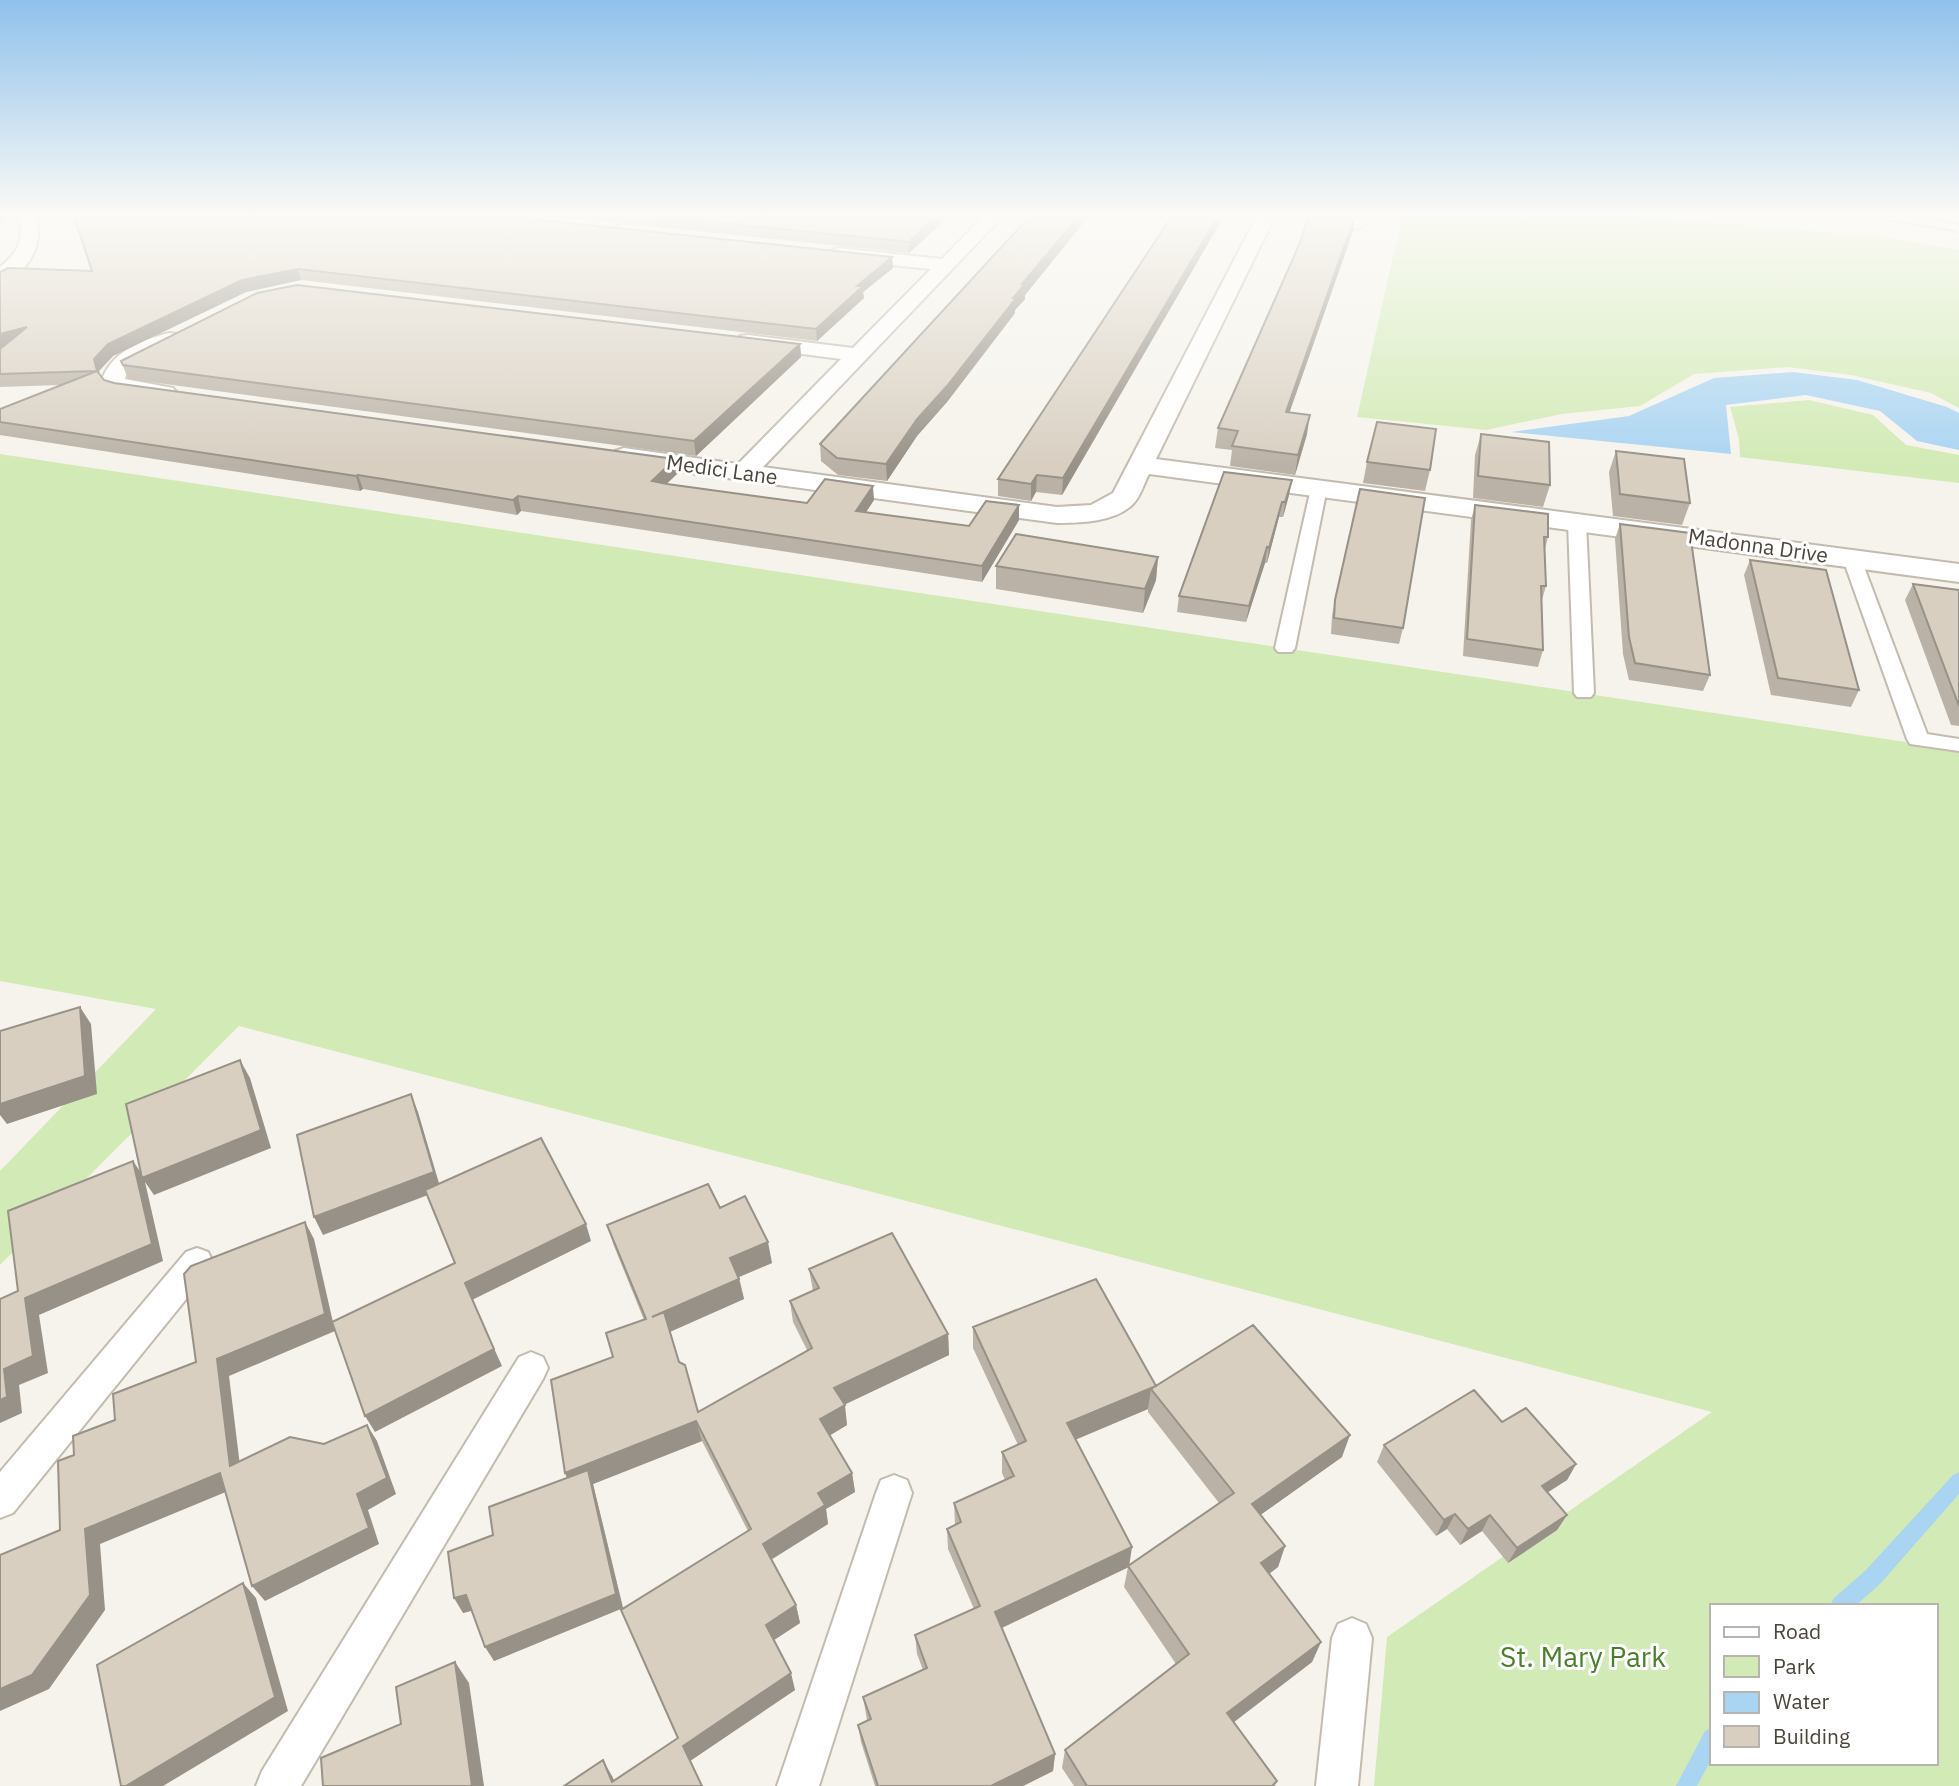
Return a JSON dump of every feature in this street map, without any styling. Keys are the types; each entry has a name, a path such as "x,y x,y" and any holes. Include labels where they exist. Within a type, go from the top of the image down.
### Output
{"street":[{"path":"743,472 913,299"},
{"name":"Medici Lane","path":"605,453 1057,515 1078,515 1113,506 1124,498 1224,299"},
{"path":"189,396 120,387 113,380 113,371 122,363 194,327"},
{"path":"723,338 859,355"},
{"name":"Madonna Drive","path":"1141,465 1959,573"}],"lane":[{"path":"1285,648 1320,488"},
{"path":"1577,522 1584,693"},
{"path":"1852,559 1918,738 1959,745"},
{"path":"0,1500 197,1262"},
{"path":"277,1786 531,1368"},
{"path":"798,1786 894,1493"},
{"path":"1337,1786 1352,1637"}],"green space":[{"path":"1383,299 1959,299 1959,408 1931,393 1851,375 1788,367 1694,374 1640,406 1562,414 1486,430 1357,417"},
{"path":"1809,400 1873,415 1906,445 1959,455 1959,483 1740,457 1739,439 1730,407"},
{"name":"St. Mary Park","path":"0,454 1959,750 1959,1786 1374,1786 1387,1637 1712,1412 239,1026 0,1265 0,1171 156,1009 0,981"}],"water":[{"path":"1793,372 1857,380 1947,407 1959,413 1959,450 1917,441 1880,411 1806,395 1726,405 1731,454 1511,432 1629,416 1714,378"}],"building":[{"path":"0,299 201,299 108,344 94,359 97,371 0,374 0,349 27,327 0,334"},
{"path":"244,299 419,299 800,344 694,441 123,365 121,361"},
{"path":"560,299 848,299 816,329"},
{"path":"953,299 1015,299 947,386 917,419 886,464 837,458 820,444"},
{"path":"1117,299 1169,299 1063,478 1037,475 1031,484 998,479"},
{"path":"1275,299 1326,299 1286,412 1310,415 1298,455 1232,446 1238,431 1218,428"},
{"path":"97,371 104,380 114,383 675,459 652,481 667,484 807,503 825,479 873,486 856,511 969,526 986,501 1019,505 982,566 518,496 513,500 0,422 0,409"},
{"path":"1377,422 1436,429 1430,470 1367,462"},
{"path":"1481,434 1549,442 1550,485 1478,476"},
{"path":"1616,451 1684,459 1690,503 1620,494"},
{"path":"1224,472 1292,480 1285,502 1282,502 1249,606 1179,596"},
{"path":"1360,489 1425,498 1403,628 1334,618 1335,600"},
{"path":"1475,505 1548,514 1548,537 1544,537 1546,586 1541,586 1543,650 1467,639"},
{"path":"1620,524 1690,533 1710,675 1635,663 1629,637"},
{"path":"1016,534 1158,557 1145,589 996,566"},
{"path":"1750,560 1826,570 1859,690 1778,678"},
{"path":"1913,584 1959,590 1959,706"},
{"path":"80,1007 85,1076 0,1104 0,1031"},
{"path":"240,1060 261,1130 142,1178 126,1104"},
{"path":"411,1094 434,1172 314,1217 297,1135"},
{"path":"541,1138 586,1224 465,1283 494,1349 365,1416 332,1322 455,1263 425,1190"},
{"path":"133,1161 152,1244 25,1298 33,1356 4,1369 7,1397 0,1400 0,1299 18,1291 8,1211"},
{"path":"708,1184 720,1208 745,1196 768,1242 730,1258 739,1279 652,1317 664,1312 679,1362 685,1365 698,1412 812,1348 790,1301 819,1288 809,1269 892,1233 948,1334 834,1388 845,1405 820,1419 852,1473 818,1493 825,1505 763,1544 796,1605 766,1625 791,1673 683,1746 702,1786 564,1786 603,1760 612,1782 678,1738 621,1610 751,1529 696,1421 565,1473 551,1380 613,1357 606,1333 646,1319 607,1225"},
{"path":"305,1222 325,1314 217,1359 230,1466 290,1437 324,1444 367,1425 387,1478 357,1494 369,1528 252,1586 220,1473 85,1529 90,1595 32,1675 0,1689 0,1555 60,1530 58,1461 74,1455 73,1436 115,1420 113,1394 196,1362 184,1274 191,1266"},
{"path":"1096,1279 1156,1386 1067,1423 1132,1547 995,1612 1055,1754 991,1786 878,1786 858,1725 871,1719 863,1697 927,1668 915,1635 980,1606 947,1529 961,1522 954,1503 1014,1476 1002,1452 1026,1441 973,1327"},
{"path":"1253,1325 1350,1435 1252,1504 1285,1546 1261,1563 1321,1642 1227,1713 1277,1781 1272,1786 1087,1786 1065,1750 1189,1654 1128,1566 1234,1493 1151,1389"},
{"path":"1474,1390 1502,1422 1526,1408 1576,1464 1542,1486 1567,1515 1517,1548 1490,1515 1468,1529 1455,1514 1444,1520 1384,1445"},
{"path":"588,1470 616,1594 485,1647 466,1595 454,1598 448,1552 493,1535 489,1507"},
{"path":"243,1583 275,1697 126,1786 121,1786 97,1665"},
{"path":"455,1662 472,1786 323,1786 321,1758 401,1724 396,1687"}],"waterway":[{"path":"1842,1604 1873,1577 1959,1481"},
{"path":"1686,1786 1710,1742"}]}
